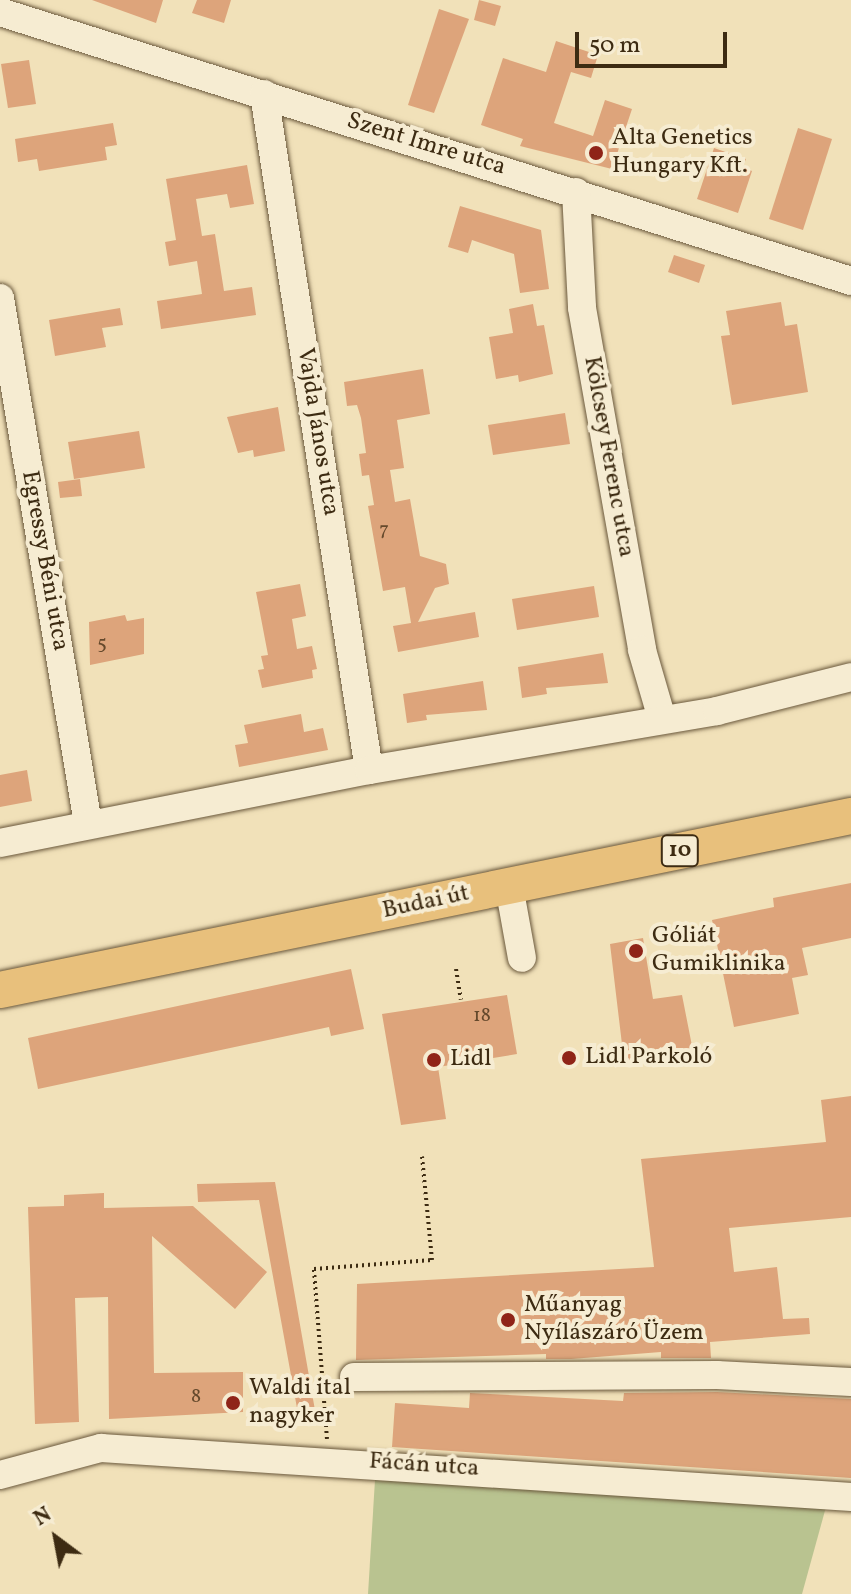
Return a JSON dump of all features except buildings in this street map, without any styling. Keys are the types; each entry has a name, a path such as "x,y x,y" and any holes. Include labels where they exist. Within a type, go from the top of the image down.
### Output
{"main road":[{"name":"Budai út","path":"0,990 851,816"}],"street":[{"name":"Szent Imre utca","path":"0,12 851,281"},
{"name":"Vajda János utca","path":"264,94 369,770"},
{"name":"Kölcsey Ferenc utca","path":"576,192 582,308 642,650 662,719"},
{"name":"Egressy Béni utca","path":"0,298 88,824"},
{"path":"0,843 369,770 767,700 851,677"},
{"path":"509,886 522,958"},
{"path":"354,1377 717,1375 851,1382"},
{"name":"Fácán utca","path":"0,1475 101,1448 328,1459 851,1497"}],"path":[{"path":"456,969 461,1000"},
{"path":"328,1459 314,1269 432,1260 422,1156"}],"green space":[{"path":"375,1480 826,1507 802,1594 368,1594"}],"place":[{"name":"Alta Genetics Hungary Kft.","path":"596,153"},
{"name":"Góliát Gumiklinika","path":"636,951"},
{"name":"Lidl Parkoló","path":"569,1058"},
{"name":"Lidl","path":"434,1060"},
{"name":"Műanyag Nyílászáró Üzem","path":"508,1320"},
{"name":"Waldi ital nagyker","path":"233,1403"}]}
